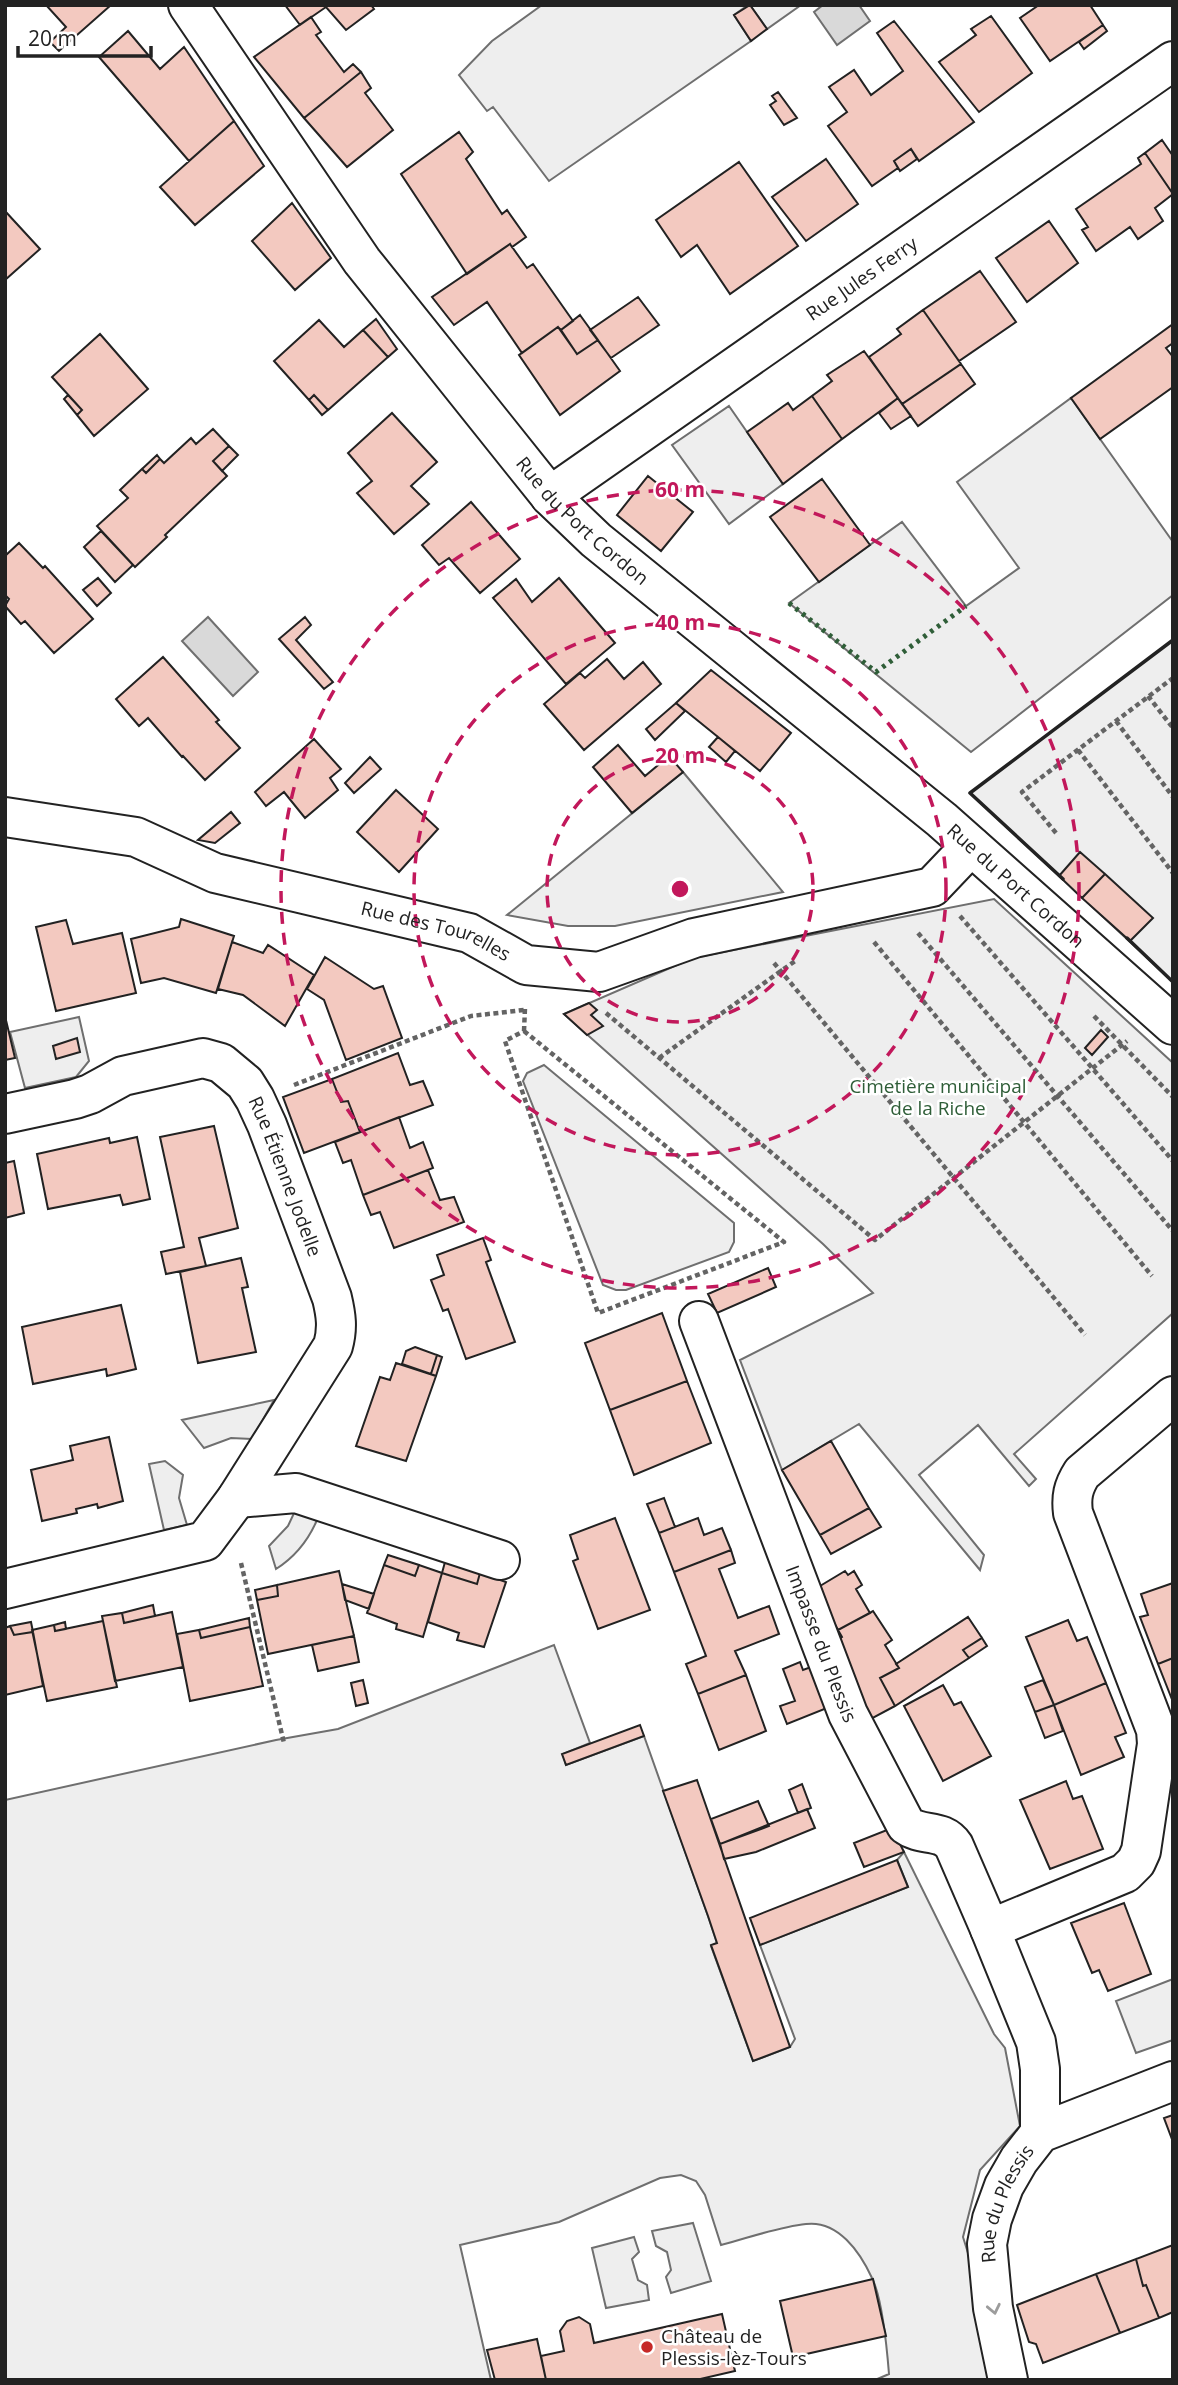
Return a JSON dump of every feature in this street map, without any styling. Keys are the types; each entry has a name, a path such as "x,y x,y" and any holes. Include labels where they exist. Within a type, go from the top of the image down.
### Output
{"street":[{"name":"Rue du Port Cordon","path":"188,5 362,261 550,496 596,540 971,846 1164,1017"},
{"name":"Rue Jules Ferry","path":"550,496 1173,61"},
{"name":"Rue des Tourelles","path":"5,817 136,837 215,873 469,933 526,965 599,972 694,938 932,887 971,846"},
{"name":"Rue Étienne Jodelle","path":"5,1114 75,1099 123,1076 203,1058 221,1063 245,1083 267,1125 332,1298 337,1332 333,1346 230,1508 205,1541 5,1589"},
{"name":"Impasse du Plessis","path":"699,1321 848,1714 906,1825 915,1831 941,1834 954,1846 990,1928 1036,2042 1040,2069 1040,2133"},
{"path":"990,1928 1125,1873 1136,1863 1141,1851 1157,1744 1156,1730 1073,1513 1071,1499 1074,1486 1082,1473 1173,1396"},
{"path":"230,1508 296,1493 500,1560"},
{"name":"Rue du Plessis","path":"1008,2380 993,2308 987,2244 992,2219 1004,2186 1019,2160 1040,2133 1173,2081"}],"path":[{"path":"1056,833 1022,792 1173,678"},
{"path":"1148,696 1173,728"},
{"path":"1116,721 1173,797"},
{"path":"1078,750 1173,873"},
{"path":"953,907 1173,1161"},
{"path":"744,927 1085,1335"},
{"path":"912,927 1173,1231"},
{"path":"869,935 1153,1276"},
{"path":"659,1058 800,958"},
{"path":"255,1099 471,1016 525,1010"},
{"path":"602,1010 875,1241 1139,1032 1164,1017"},
{"path":"524,1031 784,1242 597,1313 505,1041 524,1031"},
{"path":"230,1508 284,1743"}],"green space":[{"path":"542,5 748,5 734,15 751,41 549,181 493,107 487,111 459,75 492,41"},
{"path":"750,5 801,5 767,29"},
{"path":"1071,398 1173,542 1173,595 971,752 789,603 902,522 966,606 1019,568 957,482"},
{"path":"729,406 783,484 729,524 672,445"},
{"path":"1173,640 1173,982 970,793"},
{"path":"683,772 783,892 615,926 568,926 507,915"},
{"name":"Cimetière municipal de la Riche","path":"994,899 1173,1063 1173,1313 1014,1454 1036,1479 1029,1486 978,1425 919,1475 984,1555 980,1570 859,1424 782,1470 740,1360 873,1293 823,1244 564,1014 693,958"},
{"path":"79,1017 89,1061 76,1077 25,1088 10,1032"},
{"path":"544,1065 734,1223 734,1242 729,1252 626,1290 616,1290 603,1285 523,1081 527,1073"},
{"path":"274,1400 252,1439 231,1438 204,1448 182,1420"},
{"path":"165,1461 183,1475 179,1498 187,1525 164,1530 149,1464"},
{"path":"295,1511 317,1520 300,1548 276,1569 269,1546 288,1526"},
{"path":"554,1645 590,1743 563,1754 566,1765 644,1736 708,1916 717,1943 711,1946 753,2061 790,2047 795,2039 760,1945 908,1887 897,1860 904,1852 994,2034 1005,2048 1020,2126 980,2170 963,2237 1006,2374 1004,2380 875,2380 889,2374 882,2311 872,2278 854,2248 838,2232 818,2224 795,2225 721,2245 705,2195 696,2181 681,2175 660,2178 559,2222 460,2245 491,2380 5,2380 5,1800 276,1740 338,1729"},
{"path":"1173,1979 1173,2040 1136,2053 1116,2001"},
{"path":"693,2223 711,2281 671,2293 666,2277 671,2270 667,2252 656,2246 652,2231"},
{"path":"634,2237 639,2252 632,2259 638,2280 647,2285 649,2300 606,2308 592,2248"}],"shaded area":[{"path":"823,5 859,5 870,21 837,45 814,12"},
{"path":"208,617 258,672 233,696 182,641"}],"building":[{"path":"46,5 111,5 59,51 50,42 66,27"},
{"path":"285,5 371,5 374,9 346,30 326,7 300,25"},
{"path":"750,5 767,29 751,41 734,15"},
{"path":"1039,5 1090,5 1103,25 1050,61 1020,18"},
{"path":"991,16 1032,73 979,112 939,62 976,35 971,29"},
{"path":"311,17 321,32 316,35 344,72 353,64 361,72 304,118 254,57"},
{"path":"894,21 974,122 919,161 911,149 894,161 898,168 872,186 828,126 847,112 829,87 854,70 871,95 903,71 877,33"},
{"path":"1103,25 1107,31 1084,49 1079,42"},
{"path":"128,31 160,69 184,47 234,121 189,161 99,57"},
{"path":"361,72 371,88 365,93 393,130 347,167 304,118"},
{"path":"778,92 797,118 784,125 770,105 776,101 772,96"},
{"path":"234,121 264,166 195,225 160,187"},
{"path":"459,132 473,152 466,159 502,214 507,210 526,237 512,247 510,244 467,274 401,174"},
{"path":"1162,140 1173,156 1173,194 1145,153"},
{"path":"911,149 917,159 900,171 894,161"},
{"path":"1145,153 1173,194 1155,208 1163,221 1138,239 1130,227 1096,251 1082,230 1088,227 1076,209 1141,164 1138,158"},
{"path":"826,159 858,204 806,241 772,197"},
{"path":"739,162 798,246 730,294 697,245 681,257 656,220"},
{"path":"292,203 331,258 295,290 252,241"},
{"path":"5,211 40,249 5,280"},
{"path":"1049,221 1078,263 1027,302 996,258"},
{"path":"510,244 527,268 533,264 573,321 561,330 558,327 522,353 487,302 454,325 432,297"},
{"path":"980,271 1016,322 959,361 923,310"},
{"path":"638,297 659,325 611,358 590,330"},
{"path":"923,310 961,364 902,404 869,357 901,334 897,329"},
{"path":"580,315 598,340 577,354 561,330"},
{"path":"376,319 397,349 388,357 363,330"},
{"path":"319,320 344,347 363,330 388,357 328,410 314,395 309,400 274,361"},
{"path":"1173,324 1173,343 1166,348 1173,357 1173,387 1100,439 1071,398"},
{"path":"558,327 577,354 598,340 620,371 560,415 519,355"},
{"path":"100,334 148,389 94,436 77,415 82,410 52,377"},
{"path":"864,351 898,398 842,439 812,396 832,381 827,375"},
{"path":"961,364 975,384 918,426 902,404"},
{"path":"68,395 82,410 77,415 64,399"},
{"path":"314,395 328,410 322,415 309,400"},
{"path":"812,396 842,439 783,484 747,432 788,403 793,410"},
{"path":"898,398 911,416 891,429 879,413"},
{"path":"392,413 437,462 411,486 429,504 394,534 357,493 372,481 348,453"},
{"path":"213,429 229,446 213,461 227,476 135,567 97,526 128,498 120,490 142,469 146,473 160,459 164,463 191,438 196,444"},
{"path":"229,446 238,455 222,471 213,461"},
{"path":"157,455 160,459 146,473 142,469"},
{"path":"648,476 693,512 661,551 617,515"},
{"path":"822,479 870,545 819,582 770,517"},
{"path":"471,502 520,559 480,593 449,558 439,565 422,545"},
{"path":"101,531 133,565 115,582 84,547"},
{"path":"19,543 43,568 45,566 93,619 54,653 25,621 21,624 5,606 9,599 5,595 5,556"},
{"path":"98,578 111,593 97,606 83,590"},
{"path":"559,578 615,643 566,684 493,598 516,579 532,602"},
{"path":"305,617 311,625 296,640 333,682 324,689 279,639"},
{"path":"163,657 240,748 205,780 148,718 139,726 116,699"},
{"path":"607,659 624,679 643,662 661,684 584,750 544,704 580,673 585,678"},
{"path":"711,670 791,733 760,771 676,703"},
{"path":"676,703 685,711 655,740 646,729"},
{"path":"718,737 735,751 726,762 709,747"},
{"path":"314,739 341,769 330,778 338,790 305,818 284,792 266,806 255,792"},
{"path":"618,745 645,776 669,756 683,772 632,813 593,767"},
{"path":"370,757 381,769 354,793 345,783"},
{"path":"396,790 438,829 399,872 357,832"},
{"path":"231,812 240,823 215,843 198,840"},
{"path":"1080,852 1105,874 1082,898 1059,876"},
{"path":"1105,874 1153,918 1130,941 1082,898"},
{"path":"181,919 234,936 216,993 164,978 141,983 131,939 179,927"},
{"path":"66,920 73,944 122,933 136,993 56,1011 36,927"},
{"path":"232,942 263,953 268,945 314,975 285,1026 243,995 218,989"},
{"path":"325,957 374,989 383,986 402,1038 346,1060 324,1000 307,989"},
{"path":"589,1003 597,1010 591,1015 603,1026 587,1035 564,1014"},
{"path":"5,1016 15,1058 5,1060"},
{"path":"1101,1030 1108,1037 1092,1055 1085,1048"},
{"path":"77,1038 80,1052 56,1059 53,1046"},
{"path":"398,1053 410,1085 423,1081 433,1105 360,1132 348,1101 341,1102 332,1079"},
{"path":"332,1079 341,1102 348,1101 360,1132 304,1153 283,1097"},
{"path":"399,1117 410,1148 423,1142 433,1168 363,1195 351,1160 343,1163 335,1142"},
{"path":"214,1126 238,1228 199,1238 206,1266 166,1274 161,1252 184,1247 160,1137"},
{"path":"137,1137 150,1199 123,1205 120,1195 48,1209 37,1154 109,1138 110,1143"},
{"path":"14,1161 24,1213 5,1218 5,1163"},
{"path":"428,1170 440,1200 454,1197 464,1222 394,1248 380,1212 371,1215 363,1195"},
{"path":"483,1238 491,1260 486,1262 515,1342 466,1359 448,1309 443,1311 431,1280 444,1275 437,1255"},
{"path":"241,1258 248,1287 242,1288 256,1352 198,1363 180,1272"},
{"path":"768,1268 776,1287 717,1313 708,1294"},
{"path":"121,1305 136,1369 107,1376 106,1369 33,1384 22,1327"},
{"path":"662,1313 687,1381 610,1410 585,1343"},
{"path":"415,1347 437,1355 431,1374 402,1364 406,1351"},
{"path":"437,1355 442,1357 436,1376 431,1374"},
{"path":"396,1363 436,1376 406,1461 356,1446 380,1377 390,1380"},
{"path":"687,1381 711,1443 634,1475 610,1410"},
{"path":"109,1437 123,1501 98,1508 97,1504 76,1509 77,1513 42,1521 31,1470 73,1460 70,1446"},
{"path":"831,1441 869,1508 820,1535 782,1470"},
{"path":"664,1498 675,1527 659,1533 647,1504"},
{"path":"869,1508 881,1527 831,1554 820,1535"},
{"path":"615,1518 650,1610 598,1629 573,1561 578,1559 570,1535"},
{"path":"698,1518 704,1535 722,1528 731,1550 674,1572 659,1533"},
{"path":"731,1550 735,1563 719,1569 738,1618 769,1606 779,1634 735,1651 746,1675 698,1694 686,1664 706,1656 674,1572"},
{"path":"388,1555 419,1565 415,1576 384,1565"},
{"path":"445,1562 480,1573 477,1584 442,1573"},
{"path":"384,1565 415,1576 419,1565 442,1573 423,1637 396,1629 397,1624 367,1613"},
{"path":"339,1571 354,1636 268,1654 257,1600 278,1596 277,1585"},
{"path":"845,1571 848,1575 854,1571 862,1585 856,1589 870,1613 838,1630 815,1589"},
{"path":"442,1573 477,1584 480,1573 506,1582 484,1647 457,1640 459,1633 428,1622"},
{"path":"1173,1583 1173,1658 1158,1664 1140,1617 1148,1615 1141,1594"},
{"path":"342,1584 374,1594 369,1609 345,1600"},
{"path":"277,1585 278,1596 257,1600 255,1590"},
{"path":"153,1605 155,1616 124,1623 122,1613"},
{"path":"873,1611 892,1640 885,1645 899,1668 880,1678 895,1706 869,1720 830,1646 842,1637 838,1630"},
{"path":"172,1612 183,1667 115,1681 102,1616 122,1613 124,1623"},
{"path":"968,1617 982,1638 963,1650 969,1658 895,1706 880,1678 899,1668 896,1664"},
{"path":"249,1618 250,1627 201,1638 199,1630"},
{"path":"1068,1620 1077,1641 1087,1637 1106,1683 1054,1705 1026,1637"},
{"path":"103,1621 117,1687 47,1701 32,1630 54,1625 55,1631"},
{"path":"31,1622 33,1632 14,1635 10,1626"},
{"path":"65,1622 66,1629 55,1631 54,1625"},
{"path":"10,1626 14,1635 33,1632 43,1686 5,1695 5,1628"},
{"path":"250,1627 263,1686 190,1701 177,1634 199,1630 201,1638"},
{"path":"354,1636 359,1662 318,1671 312,1645"},
{"path":"982,1638 987,1646 969,1658 963,1650"},
{"path":"1173,1658 1173,1702 1158,1664"},
{"path":"800,1662 803,1670 811,1667 827,1708 787,1724 780,1706 795,1701 783,1669"},
{"path":"746,1675 766,1731 719,1750 698,1694"},
{"path":"363,1680 368,1703 356,1706 351,1683"},
{"path":"1043,1680 1054,1705 1035,1712 1025,1687"},
{"path":"1106,1683 1126,1733 1115,1737 1124,1757 1081,1775 1054,1705"},
{"path":"943,1685 954,1705 961,1702 991,1756 943,1781 904,1706"},
{"path":"1054,1705 1063,1731 1045,1738 1035,1712"},
{"path":"640,1725 644,1736 566,1765 562,1754"},
{"path":"697,1780 790,2047 753,2061 711,1945 717,1943 708,1916 663,1791"},
{"path":"1066,1781 1073,1799 1082,1796 1103,1849 1050,1869 1020,1800"},
{"path":"802,1784 811,1808 798,1813 789,1790"},
{"path":"758,1801 769,1826 720,1844 711,1819"},
{"path":"807,1809 815,1828 756,1852 724,1859 720,1844"},
{"path":"892,1828 904,1852 864,1867 854,1843"},
{"path":"897,1860 908,1887 760,1945 750,1918"},
{"path":"1124,1903 1151,1974 1108,1991 1099,1970 1092,1973 1071,1923"},
{"path":"1173,2115 1173,2142 1164,2118"},
{"path":"1173,2245 1173,2312 1159,2318 1146,2285 1143,2286 1136,2259"},
{"path":"1136,2259 1143,2286 1146,2285 1159,2318 1120,2333 1096,2274"},
{"path":"1096,2274 1120,2333 1043,2363 1036,2344 1029,2342 1017,2305"},
{"path":"873,2279 886,2336 793,2357 780,2301"},
{"name":"Château de Plessis-lèz-Tours","path":"722,2314 735,2371 696,2380 546,2380 541,2356 564,2351 560,2331 567,2321 579,2317 590,2324 594,2343"},
{"path":"537,2339 546,2380 495,2380 487,2350"}],"hedge":[{"path":"789,603 876,672 966,606"}],"wall":[{"path":"1063,879 970,793 1173,640"},
{"path":"1127,938 1173,982"}],"place":[{"name":"Château de Plessis-lèz-Tours","path":"647,2347"}]}
